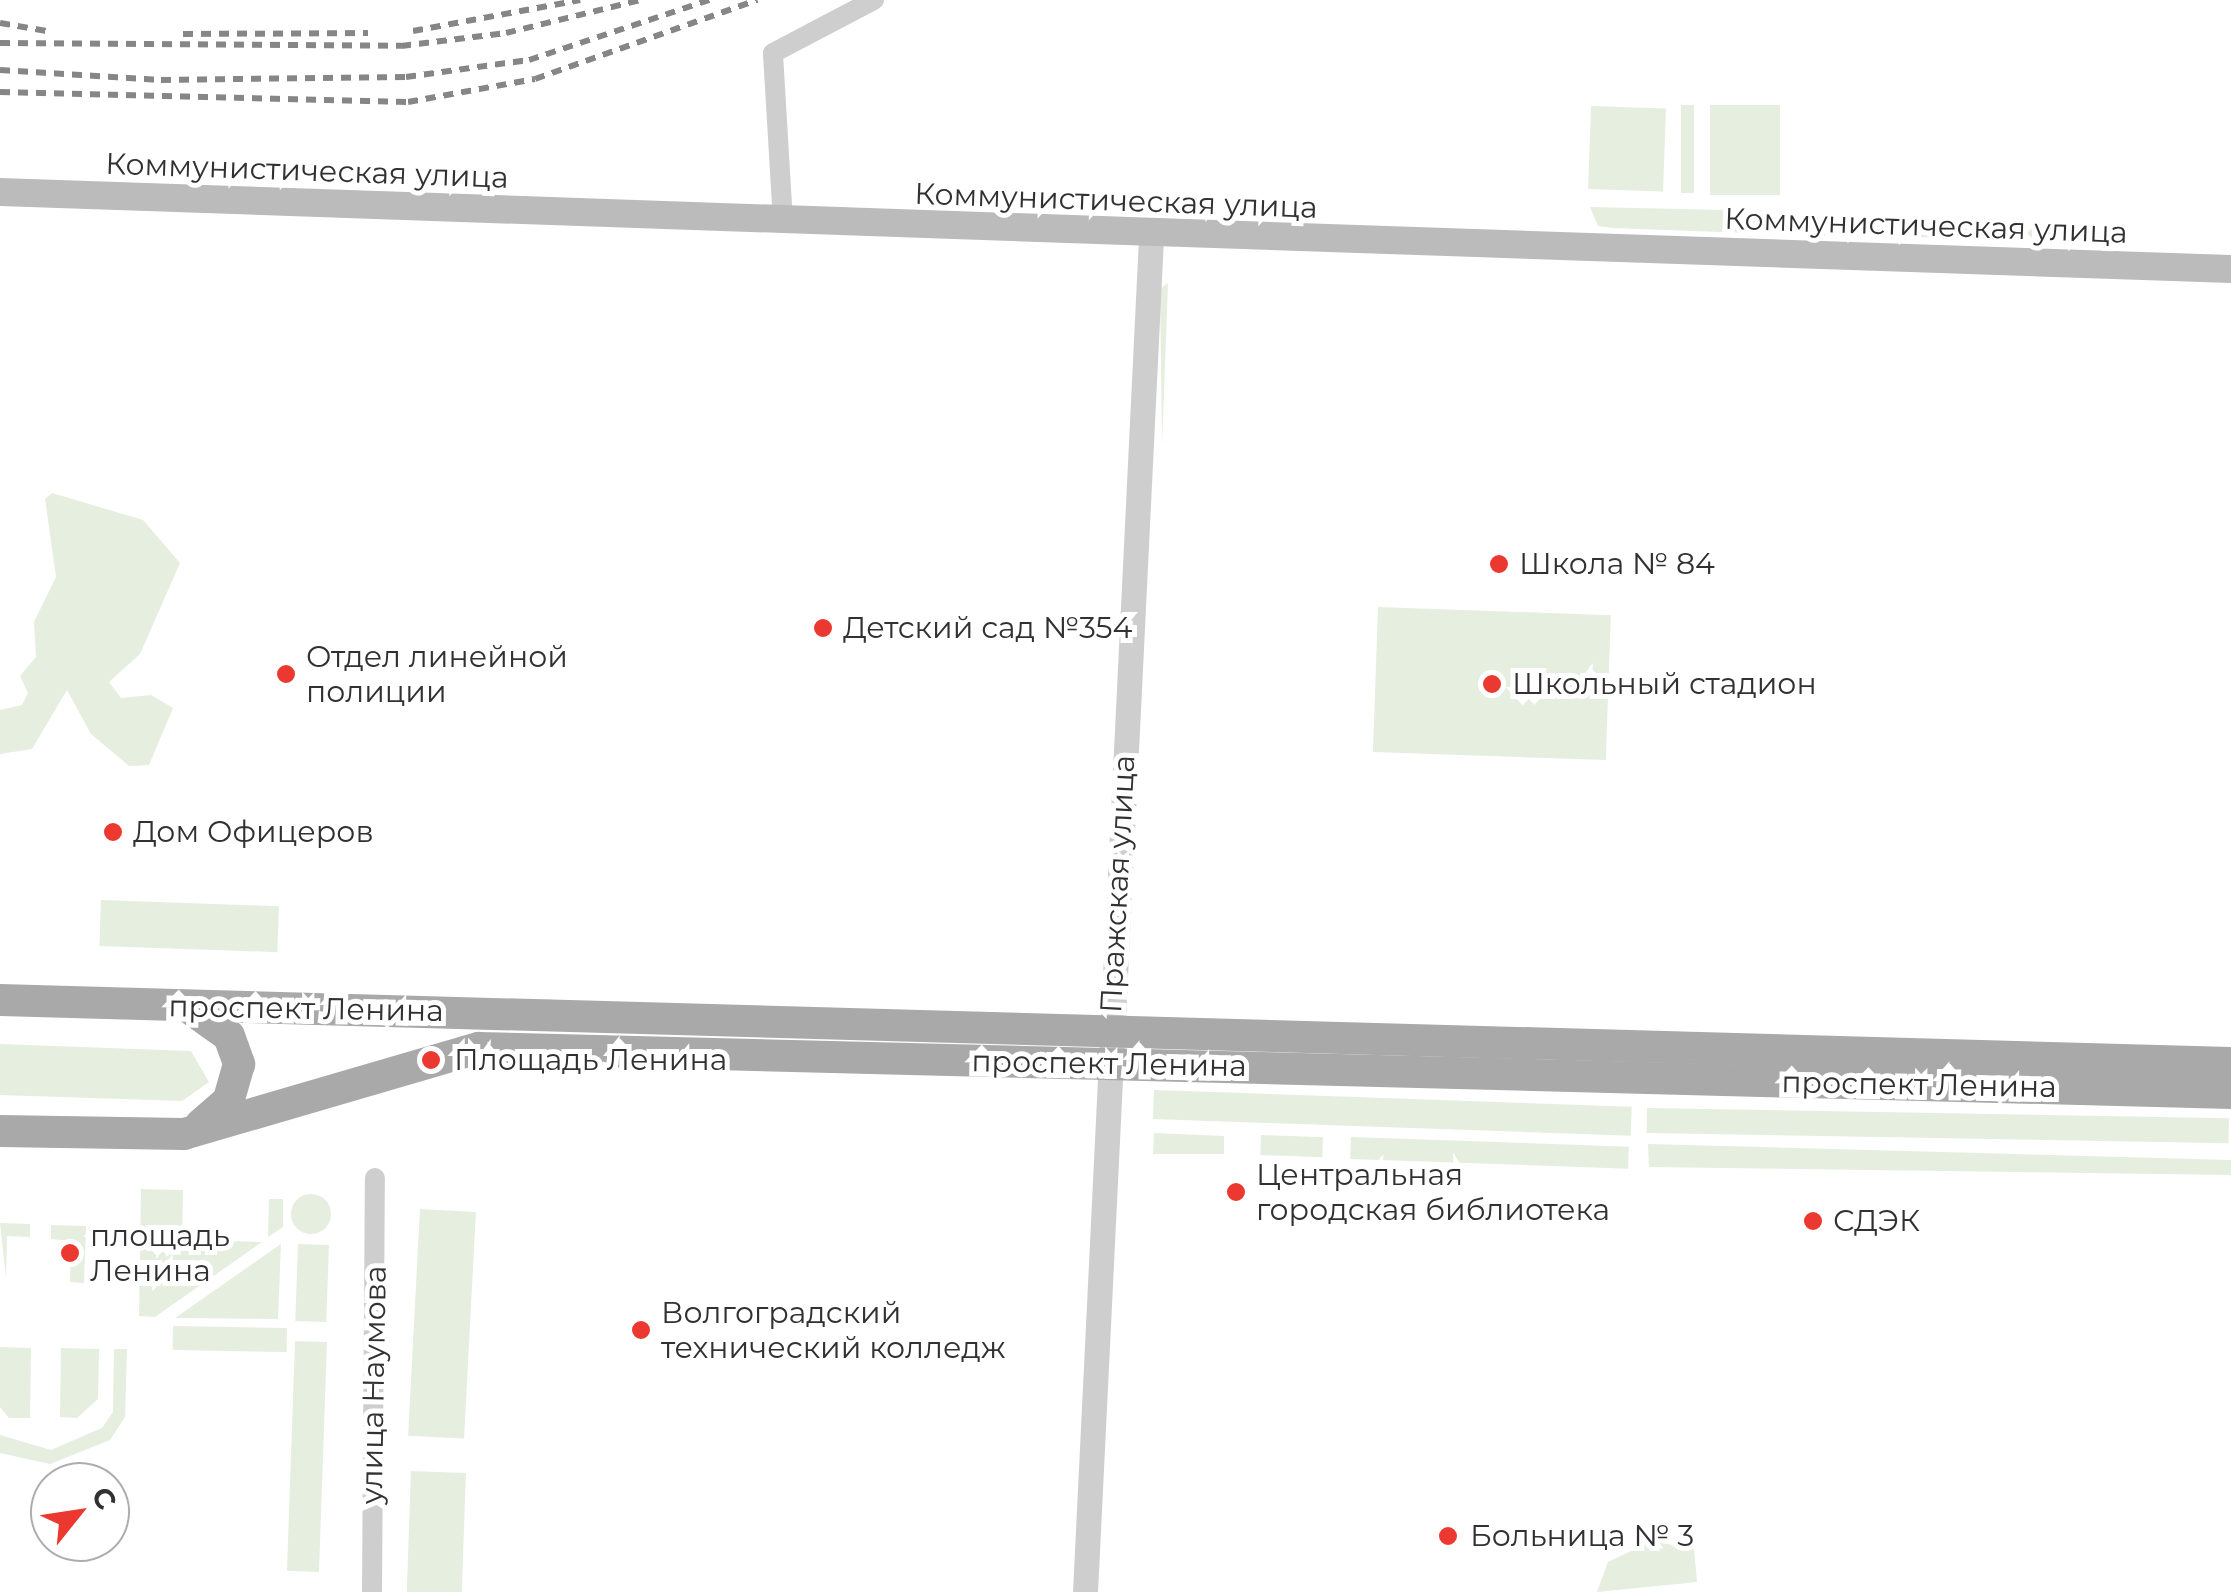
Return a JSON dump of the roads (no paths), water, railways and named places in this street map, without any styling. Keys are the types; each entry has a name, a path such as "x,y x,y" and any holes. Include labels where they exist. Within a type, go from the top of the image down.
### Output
{"main road":[{"name":"Коммунистическая улица","path":"0,192 1152,236 2231,269"},
{"name":"проспект Ленина","path":"0,1000 2231,1063"},
{"path":"184,1134 229,1100 239,1064 229,1036 188,1007"},
{"path":"479,1013 479,1048"},
{"name":"проспект Ленина","path":"0,1131 184,1134 479,1048 2231,1093"}],"street":[{"path":"783,222 773,53 874,0"},
{"name":"Пражская улица","path":"1085,1592 1152,236"},
{"name":"улица Наумова","path":"372,1592 376,1178"}],"railway":[{"path":"413,31 580,0"},
{"path":"0,43 401,46 506,33 640,0"},
{"path":"0,70 161,80 406,77 529,60 709,0"},
{"path":"0,92 408,102 535,79 757,0"},
{"path":"0,23 52,32"},
{"path":"183,34 368,33"}],"place":[{"name":"Школа № 84","path":"1499,564"},
{"name":"Детский сад №354","path":"823,628"},
{"name":"Отдел линейной полиции","path":"286,674"},
{"name":"Школьный стадион","path":"1492,684"},
{"name":"Дом Офицеров","path":"113,832"},
{"name":"Площадь Ленина","path":"431,1060"},
{"name":"Центральная городская библиотека","path":"1236,1192"},
{"name":"СДЭК","path":"1813,1221"},
{"name":"площадь Ленина","path":"70,1253"},
{"name":"Волгоградский технический колледж","path":"641,1330"},
{"name":"Больница № 3","path":"1448,1536"}]}
